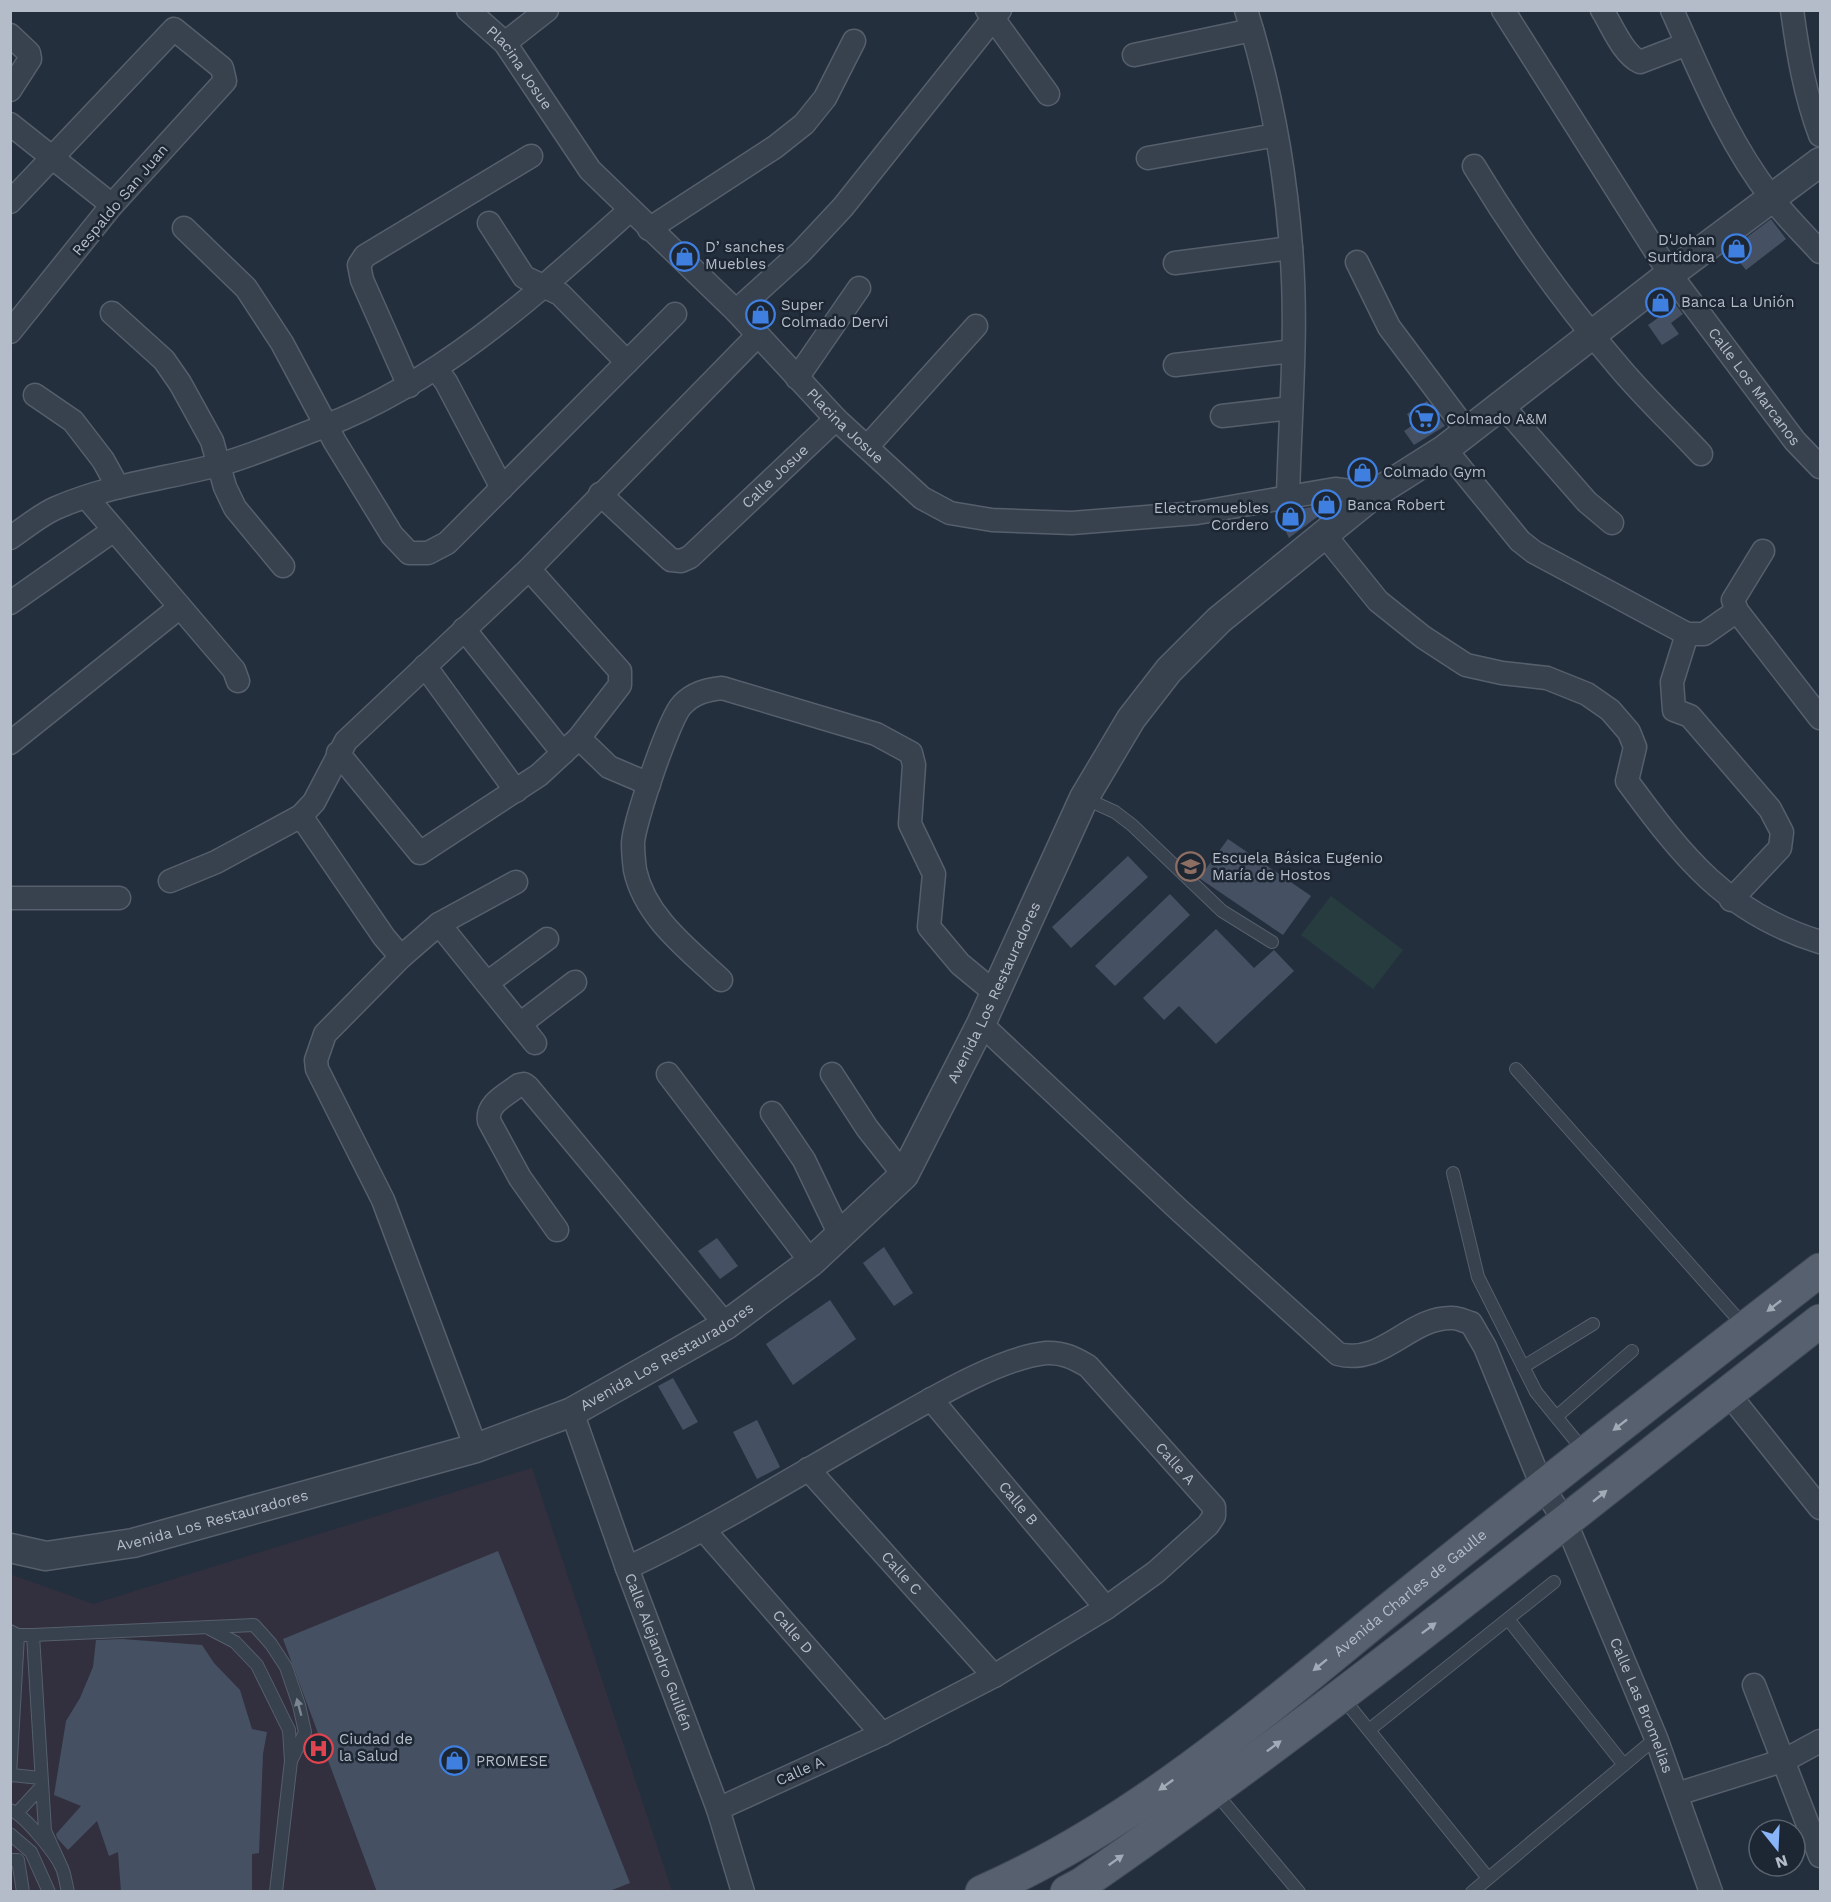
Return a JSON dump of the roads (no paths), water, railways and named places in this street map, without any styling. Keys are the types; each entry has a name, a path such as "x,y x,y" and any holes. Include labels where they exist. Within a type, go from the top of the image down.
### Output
{"main road":[{"name":"Avenida Charles de Gaulle","path":"982,1892 1028,1872 1080,1842 1133,1809 1226,1742 1542,1486 1821,1270"},
{"path":"1067,1892 1215,1792 1566,1523 1821,1321"}],"street":[{"name":"Placina Josue","path":"468,10 506,43 590,170 736,311 836,419 922,498 950,513 992,520 1072,523 1197,513 1335,489 1374,494"},
{"path":"506,43 547,10"},
{"name":"Calle Los Marcanos","path":"1503,10 1670,274 1795,441 1821,467"},
{"path":"1602,10 1634,60 1640,62 1687,44"},
{"path":"1672,10 1725,123 1771,198 1821,252"},
{"path":"1792,10 1799,63 1810,108 1821,135"},
{"path":"736,311 801,252 843,207 993,13 1048,94"},
{"path":"10,202 176,20"},
{"name":"Respaldo San Juan","path":"10,332 112,205 225,81 222,68 176,20"},
{"path":"1134,55 1249,20 1276,135 1291,248 1293,351 1288,497"},
{"path":"10,35 29,53 30,59 10,90"},
{"path":"649,229 775,147 804,124 825,98 854,41"},
{"path":"10,124 112,205"},
{"path":"1148,158 1276,135"},
{"path":"409,386 362,280 359,265 364,256 531,156"},
{"name":"Avenida Los Restauradores","path":"10,1548 46,1556 133,1543 476,1448 572,1412 726,1325 811,1262 904,1175 981,1024 1084,798 1131,719 1169,670 1219,620 1374,494 1456,440 1670,274 1821,162"},
{"path":"1474,166 1513,231 1592,335 1621,370 1701,454"},
{"path":"10,538 55,509 118,487 220,464 327,425 409,386 436,369 544,286 630,210"},
{"path":"489,223 524,277 560,294 627,362"},
{"path":"184,228 246,288 282,343 392,535 409,553 428,553 447,543 675,314"},
{"path":"1175,263 1291,248"},
{"path":"1357,262 1389,327 1456,440 1527,547 1687,634 1704,634 1737,611"},
{"path":"797,378 859,288"},
{"path":"112,313 164,360 180,383 212,441 225,487 235,507 283,566"},
{"path":"867,447 976,326"},
{"path":"170,881 224,858 302,816 314,802 338,753 361,726 529,569 757,336"},
{"path":"1175,365 1293,351"},
{"path":"436,369 446,382 502,488"},
{"path":"35,395 73,421 103,460 118,487"},
{"path":"1502,405 1587,502 1612,523"},
{"path":"1222,416 1291,408"},
{"name":"Calle Josue","path":"600,494 671,560 681,561 690,557 715,535 836,419"},
{"path":"87,498 234,670 238,681"},
{"path":"10,603 114,530"},
{"path":"1324,534 1378,601 1423,637 1466,665 1502,673 1547,678 1587,694 1610,710 1629,732 1635,747 1626,781 1678,849 1731,900 1788,932 1821,942"},
{"path":"1763,551 1733,600 1737,611 1821,718"},
{"path":"338,753 420,853 516,791 571,745 620,685 620,671 529,569"},
{"path":"10,743 180,607"},
{"path":"464,629 571,745 609,767 649,783"},
{"path":"1687,634 1672,682 1674,710 1690,716 1770,809 1782,832 1780,849 1731,900"},
{"path":"425,666 516,791"},
{"path":"721,980 669,932 646,899 635,871 633,841 649,783 679,708 691,697 707,690 722,688 876,734 907,749 914,765 910,824 933,873 929,927 960,964 994,992"},
{"path":"302,816 384,937 401,957"},
{"path":"476,1448 383,1200 316,1064 325,1034 401,957 438,924 516,882"},
{"path":"10,898 119,898"},
{"path":"438,924 535,1042"},
{"path":"487,983 547,939"},
{"path":"520,1024 575,982"},
{"name":"Calle Las Bromelias","path":"981,1024 1179,1210 1338,1354 1353,1358 1369,1355 1431,1322 1453,1318 1471,1323 1485,1347 1542,1486 1566,1523 1656,1738 1711,1892"},
{"path":"668,1074 811,1262"},
{"path":"832,1074 867,1128 904,1175"},
{"path":"557,1230 520,1178 489,1121 488,1114 491,1106 519,1085 524,1084 528,1087 726,1325"},
{"path":"772,1113 804,1160 840,1235"},
{"name":"Calle A","path":"627,1568 704,1530 931,1400 1026,1357 1047,1353 1066,1354 1088,1366 1214,1507 1214,1516 1208,1526 1156,1572 1106,1608 994,1676 882,1734 718,1809"},
{"path":"1728,1393 1821,1508"},
{"name":"Calle B","path":"931,1400 1106,1608"},
{"name":"Calle Alejandro Guillén","path":"572,1412 627,1568 718,1809 743,1892"},
{"name":"Calle C","path":"808,1469 994,1676"},
{"name":"Calle D","path":"704,1530 882,1734"},
{"path":"1754,1685 1821,1856"},
{"path":"1677,1794 1785,1760 1821,1741"}],"lane":[{"path":"1084,798 1115,812 1132,825 1222,911 1272,942"},
{"path":"1516,1069 1746,1328"},
{"path":"1453,1173 1478,1277 1523,1367 1556,1417 1585,1452"},
{"path":"1523,1367 1593,1324"},
{"path":"1556,1417 1632,1351"},
{"path":"1369,1730 1554,1582"},
{"path":"1508,1619 1624,1765"},
{"path":"41,1782 11,1776 14,1633 33,1635 209,1629 254,1625 271,1644 286,1667 305,1732 291,1761"},
{"path":"209,1629 235,1641 257,1665 289,1730 291,1761 276,1892"},
{"path":"33,1635 45,1831 61,1866 68,1892"},
{"path":"1341,1695 1488,1878"},
{"path":"1472,1892 1656,1738"},
{"path":"41,1782 14,1811 61,1866"},
{"path":"1215,1792 1299,1892"},
{"path":"10,1834 31,1852 49,1892"},
{"path":"10,1860 18,1860 23,1892"}],"place":[{"name":"D'Johan Surtidora","path":"1736,249"},
{"name":"D’ sanches Muebles","path":"684,256"},
{"name":"Banca La Unión","path":"1660,302"},
{"name":"Super Colmado Dervi","path":"760,314"},
{"name":"Colmado A&M","path":"1425,419"},
{"name":"Colmado Gym","path":"1362,472"},
{"name":"Banca Robert","path":"1326,505"},
{"name":"Electromuebles Cordero","path":"1290,517"},
{"name":"Escuela Básica Eugenio María de Hostos","path":"1191,867"},
{"name":"Ciudad de la Salud","path":"318,1748"},
{"name":"PROMESE","path":"455,1761"}]}
